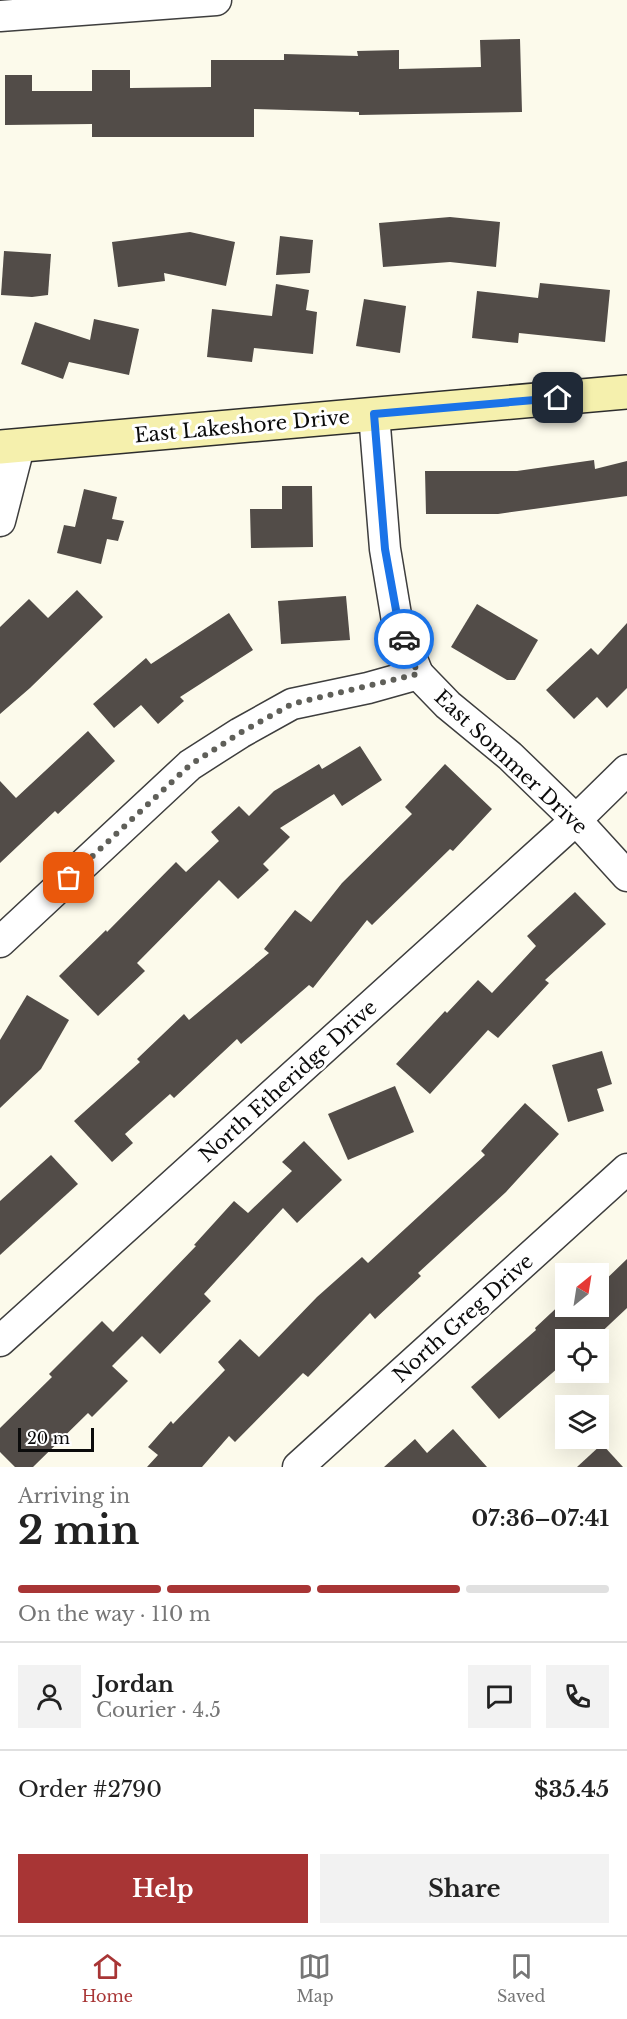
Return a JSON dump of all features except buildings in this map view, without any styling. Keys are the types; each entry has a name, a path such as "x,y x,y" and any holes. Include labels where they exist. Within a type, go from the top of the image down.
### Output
{"main road":[{"name":"East Lakeshore Drive","path":"10,447 627,392"}],"street":[{"path":"0,16 216,0"},
{"name":"East Sommer Drive","path":"374,414 385,549 398,621 418,674 448,705 510,756 576,820 627,876"},
{"path":"0,521 10,447"},
{"name":"East Sommer Drive","path":"0,942 190,765 240,733 292,704 418,674"},
{"name":"North Etheridge Drive","path":"0,1341 576,820 627,770"},
{"name":"North Greg Drive","path":"298,1467 627,1169"}],"way so far":[{"path":"69,878 190,765 240,733 292,704 418,674 404,639"}],"route":[{"path":"404,639 398,621 385,549 374,414 558,398"}]}
